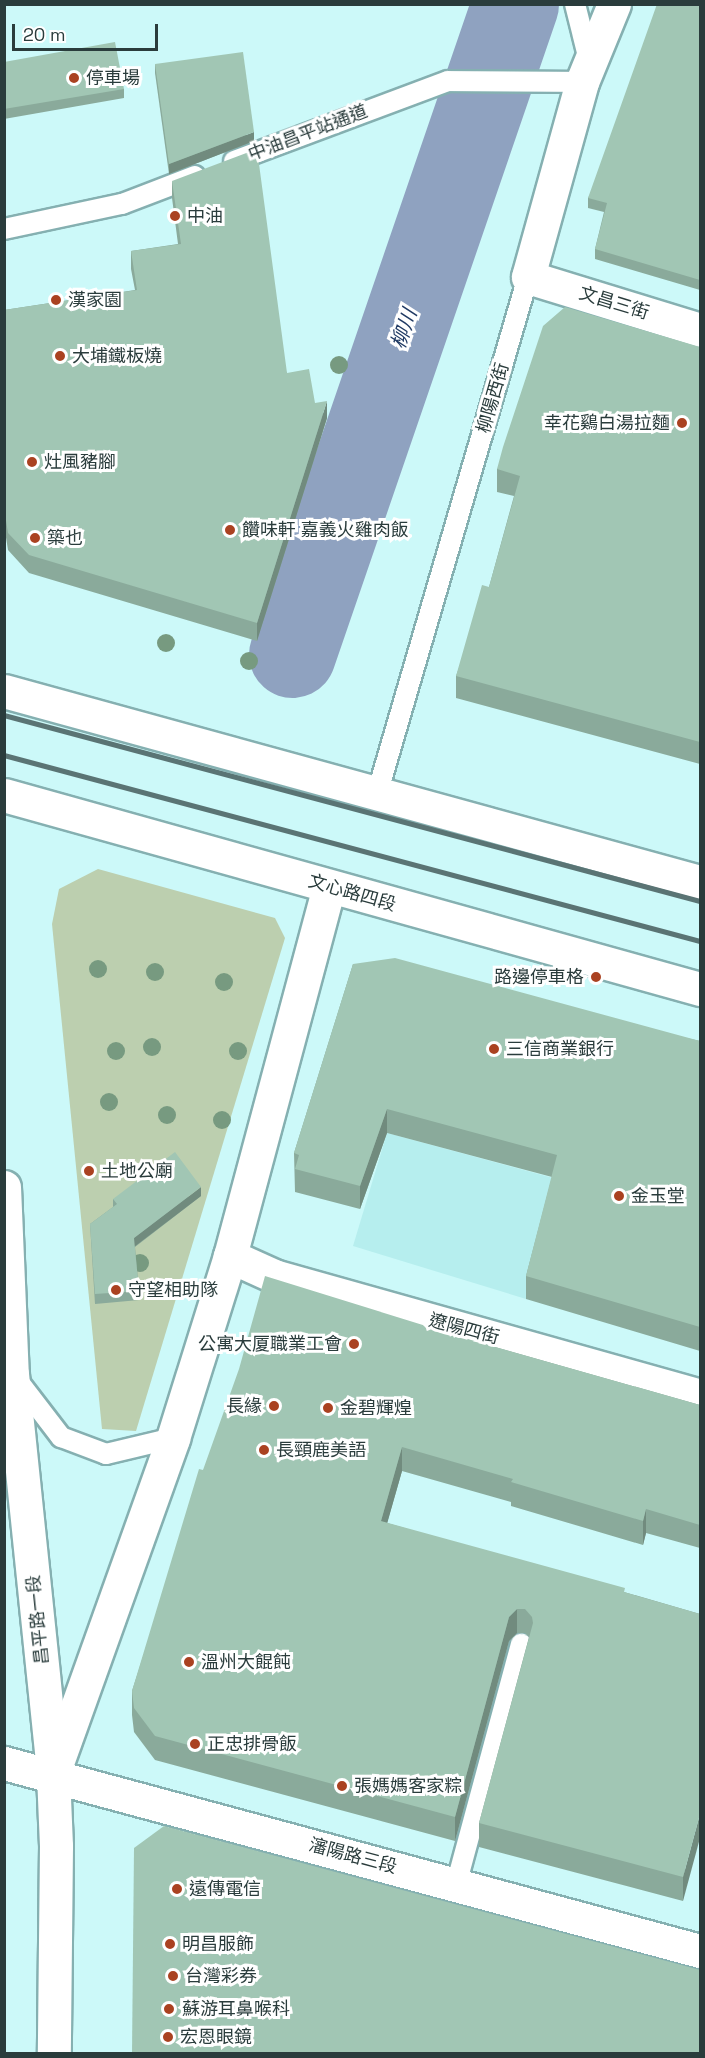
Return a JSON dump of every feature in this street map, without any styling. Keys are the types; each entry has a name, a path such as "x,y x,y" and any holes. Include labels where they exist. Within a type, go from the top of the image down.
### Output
{"street":[{"name":"柳陽西街","path":"528,277 586,73 614,4"},
{"name":"文昌三街","path":"528,277 700,330"},
{"path":"4,691 700,882"},
{"name":"文心路四段","path":"4,795 700,989"},
{"path":"53,1774 173,1438 230,1256 329,887"},
{"name":"昌平路一段","path":"4,1187 12,1374 53,1774 56,1846 54,2054"},
{"name":"遼陽四街","path":"230,1256 274,1276 700,1396"},
{"name":"瀋陽路三段","path":"4,1763 53,1774 700,1951"}],"lane":[{"path":"575,4 586,73"},
{"name":"中油昌平站通道","path":"4,229 122,204 448,81 537,82 586,73"},
{"name":"柳陽西街","path":"377,794 528,277"},
{"path":"12,1374 61,1437 106,1454 173,1438"},
{"path":"456,1885 521,1644"}],"shaded area":[{"path":"387,1133 557,1179 526,1299 353,1246"}],"green space":[{"path":"98,869 275,918 285,938 136,1431 102,1429 52,924 59,889"}],"building":[{"path":"657,4 700,4 700,280 595,249 607,203 588,198"},
{"path":"115,42 124,89 4,109 4,62"},
{"path":"243,52 254,132 169,164 155,64"},
{"path":"257,149 287,373 309,369 315,403 327,401 257,623 29,555 8,533 4,508 4,310 137,290 131,251 181,244 172,181"},
{"path":"565,307 700,347 700,742 456,676 482,585 489,587 520,476 497,469 503,447 543,326"},
{"path":"395,958 700,1041 700,1327 526,1276 557,1155 387,1109 360,1186 295,1169 299,1155 294,1153 353,964"},
{"path":"175,1152 201,1187 134,1238 139,1291 95,1294 90,1224 117,1204 113,1199"},
{"path":"265,1276 481,1343 700,1405 700,1525 646,1509 643,1521 511,1482 513,1479 402,1447 381,1521 625,1588 624,1592 700,1614 700,1814 683,1877 479,1823 533,1623 532,1617 525,1609 517,1609 509,1617 455,1817 155,1736 134,1708 132,1691 199,1469 203,1470 239,1369"},
{"path":"164,1826 700,1970 700,2054 132,2054 134,1848"}],"waterway":[{"name":"柳川","path":"292,654 515,4"}],"railway":[{"path":"4,715 700,901"},
{"path":"4,755 700,941"}],"place":[{"name":"停車場","path":"74,78"},
{"name":"中油","path":"175,216"},
{"name":"漢家園","path":"56,300"},
{"name":"大埔鐵板燒","path":"60,356"},
{"name":"幸花鷄白湯拉麵","path":"682,423"},
{"name":"灶風豬腳","path":"32,462"},
{"name":"饡味軒 嘉義火雞肉飯","path":"230,530"},
{"name":"築也","path":"35,538"},
{"name":"路邊停車格","path":"596,977"},
{"name":"三信商業銀行","path":"494,1049"},
{"name":"土地公廟","path":"89,1171"},
{"name":"金玉堂","path":"619,1196"},
{"name":"守望相助隊","path":"116,1290"},
{"name":"公寓大厦職業工會","path":"354,1344"},
{"name":"長緣","path":"274,1406"},
{"name":"金碧輝煌","path":"328,1408"},
{"name":"長頸鹿美語","path":"264,1450"},
{"name":"溫州大餛飩","path":"189,1662"},
{"name":"正忠排骨飯","path":"195,1744"},
{"name":"張媽媽客家粽","path":"342,1786"},
{"name":"遠傳電信","path":"177,1889"},
{"name":"明昌服飾","path":"170,1944"},
{"name":"台灣彩券","path":"173,1976"},
{"name":"蘇游耳鼻喉科","path":"169,2009"},
{"name":"宏恩眼鏡","path":"168,2037"}]}
